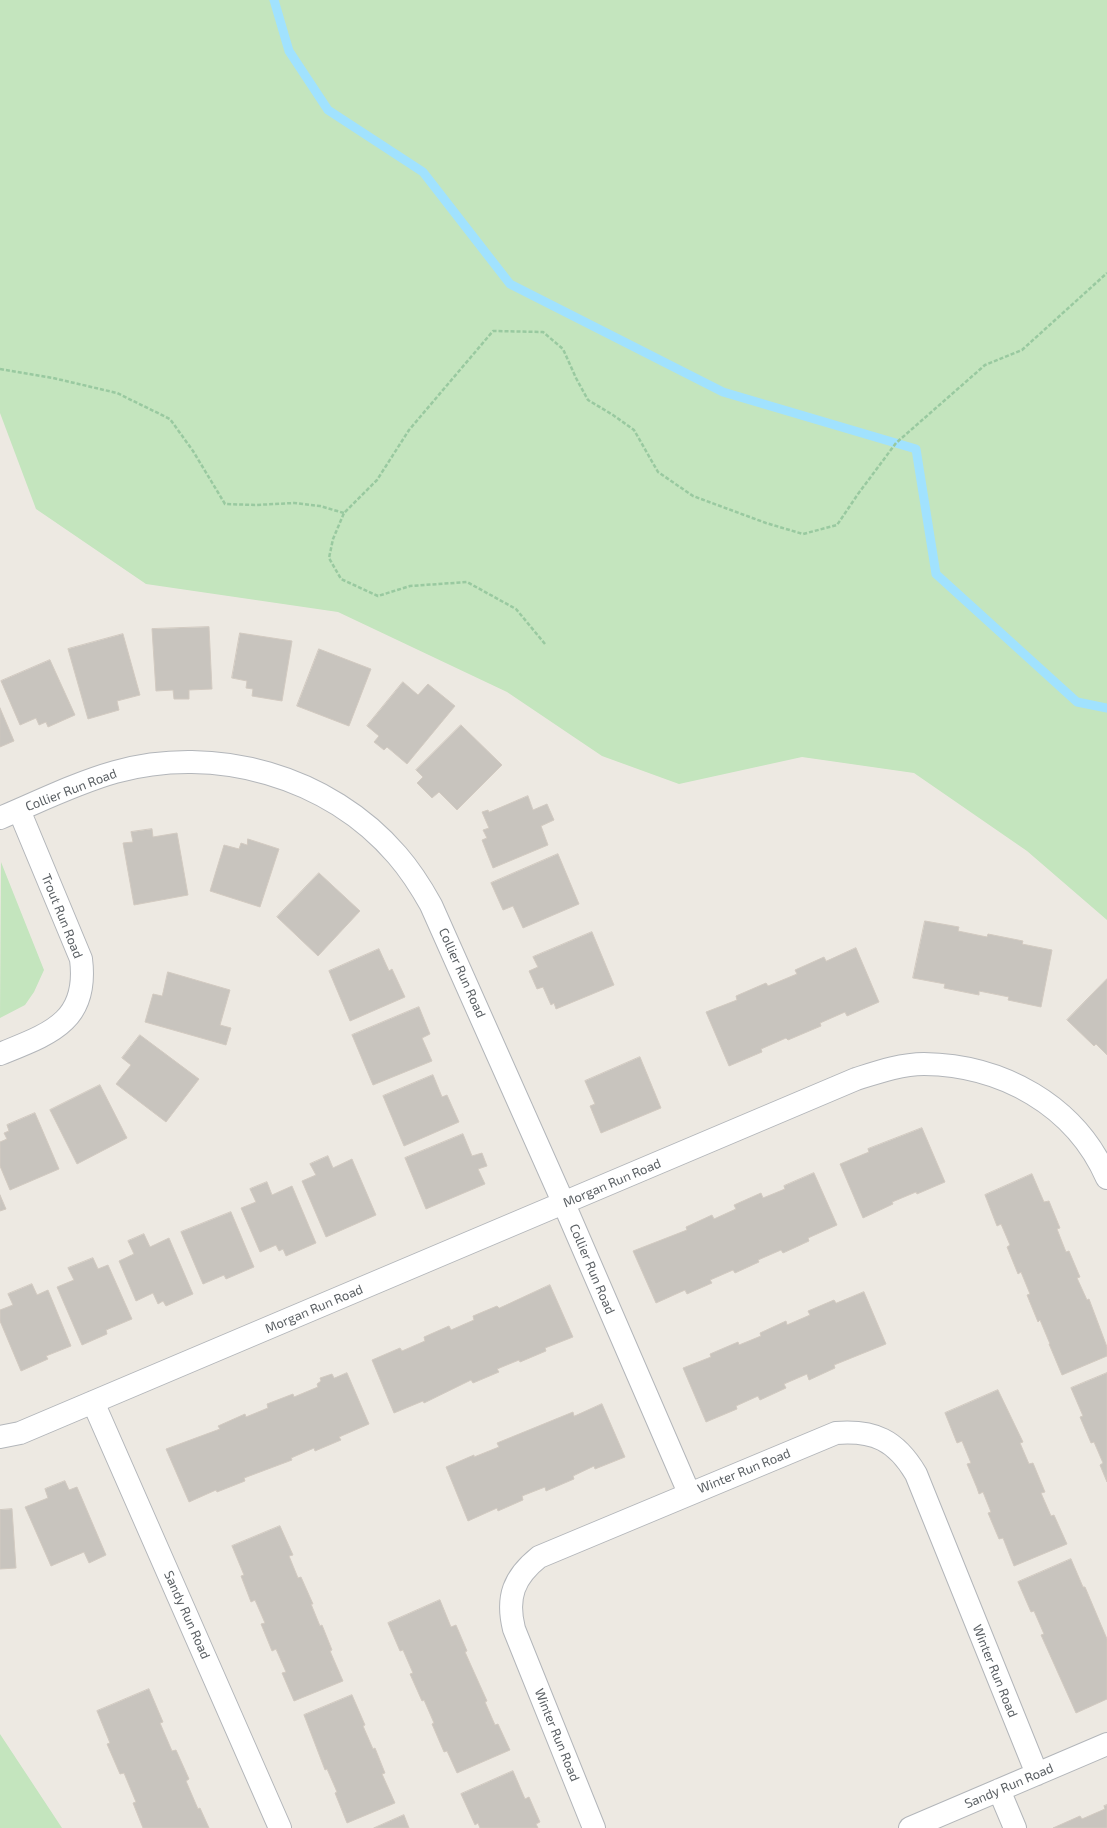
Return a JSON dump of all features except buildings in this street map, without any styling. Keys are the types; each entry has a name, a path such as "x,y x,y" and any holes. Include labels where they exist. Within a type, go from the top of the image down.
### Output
{"street":[{"name":"Collier Run Road","path":"10,814 88,781 116,772 154,764 193,762 235,765 276,775 315,791 351,814 375,833 396,854 415,879 431,905 564,1204 690,1494"},
{"name":"Trout Run Road","path":"0,1054 42,1036 56,1028 67,1017 76,1004 81,990 83,974 81,959 10,814"},
{"name":"Morgan Run Road","path":"93,1402 564,1204 856,1079 885,1069 923,1064 961,1066 997,1076 1031,1092 1053,1108 1073,1127 1090,1148 1107,1178"},
{"path":"0,1437 20,1433 93,1402"},
{"name":"Sandy Run Road","path":"93,1402 280,1828"},
{"name":"Winter Run Road","path":"594,1828 514,1629 511,1615 511,1601 514,1588 520,1576 528,1565 539,1557 836,1433 867,1433 882,1439 895,1447 907,1459 916,1474 1037,1774"},
{"name":"Sandy Run Road","path":"910,1828 1107,1744"},
{"path":"999,1790 1015,1828"}],"path":[{"path":"545,644 516,609 467,582 410,586 378,596 341,579 329,558 333,539 344,513 377,480 409,430 493,331 543,332 563,349 588,400 614,415 634,430 658,472 693,496 766,523 803,534 837,525 858,494 896,444 985,365 1022,350 1107,273"},
{"path":"0,369 53,378 117,393 170,419 193,451 225,504 255,505 294,503 320,506 344,513"}],"green space":[{"path":"0,0 1107,0 1107,920 1027,851 914,773 802,757 679,784 602,756 507,692 338,612 146,584 36,509 0,413"},
{"path":"1,862 44,970 34,992 25,1005 0,1018"},
{"path":"0,1734 62,1828 0,1828"}],"waterway":[{"path":"274,0 289,51 328,110 423,172 510,284 723,392 916,449 936,574 1077,702 1107,708"}]}
